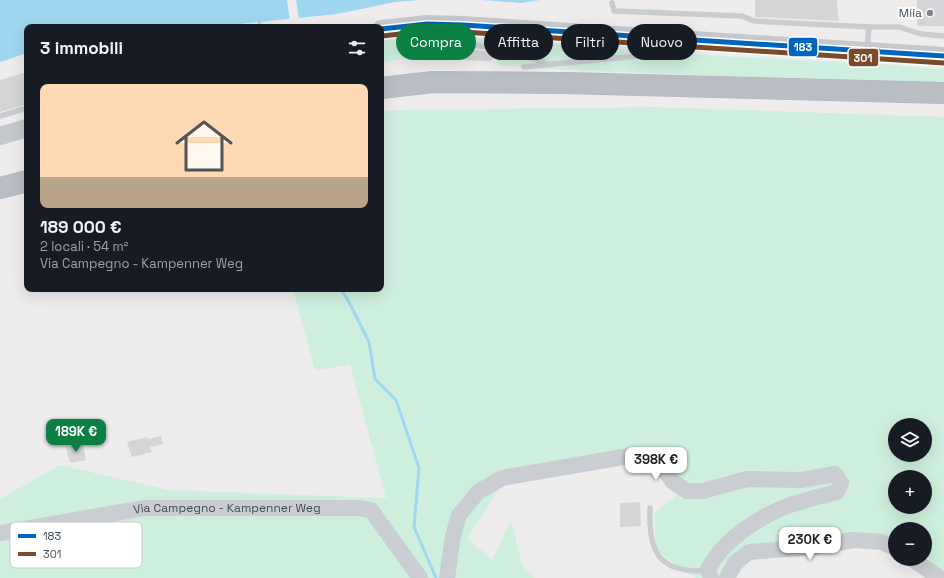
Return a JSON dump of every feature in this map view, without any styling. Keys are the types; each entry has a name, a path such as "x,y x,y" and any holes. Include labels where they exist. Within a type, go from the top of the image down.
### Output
{"highway":[{"path":"384,88 433,82 564,82 944,92"},
{"path":"384,98 436,93 564,93 944,106"},
{"path":"0,175 24,168"},
{"path":"0,188 24,182"}],"main road":[{"path":"384,29 427,24 463,25 627,36"},
{"path":"697,41 944,56"},
{"path":"0,136 24,129"}],"street":[{"path":"447,578 453,536 459,515 478,492 502,478 635,455 649,457 662,466 673,482 686,491 703,491 747,479 801,480 835,474 841,483 837,492 781,508 750,525 715,556 709,573"},
{"name":"Via Campegno - Kampenner Weg","path":"63,522 144,508 358,508 371,510 420,578"},
{"name":"Via Campegno - Kampenner Weg","path":"0,533 10,531"},
{"path":"727,578 736,563 749,552 813,547 854,540 882,542 888,545"},
{"path":"922,566 940,578"}],"lane":[{"path":"612,4 614,10 742,16 754,21 899,26 921,34 944,36"},
{"path":"867,52 869,26"},
{"path":"476,46 498,48 546,63"},
{"path":"524,66 627,57"},
{"path":"0,116 24,109"},
{"path":"650,508 649,531 654,549 663,562 676,568 709,573"}],"green space":[{"path":"396,39 396,60 384,62 384,41"},
{"path":"476,39 484,39 484,45 476,45"},
{"path":"553,44 561,44 561,60 619,60 619,48 627,49 627,60 697,60 697,54 880,64 934,69 944,68 944,85 550,69 498,65 497,60 553,60"},
{"path":"652,107 944,117 944,578 931,578 911,566 932,566 932,522 888,522 888,553 875,545 752,559 735,578 696,578 674,565 656,548 654,513 680,493 655,467 639,460 504,482 467,538 492,560 511,520 522,565 535,578 0,578 0,499 60,465 169,490 386,498 350,365 315,370 294,292 384,292 384,112 394,110"}],"water":[{"path":"0,0 421,0 395,2 337,14 239,24 24,24 24,54 0,62"},
{"path":"482,0 540,0 521,3"}],"pier":[{"path":"287,0 296,0 299,19 290,20"}],"building":[{"path":"755,0 837,0 839,21 755,17"},
{"name":"Mila","path":"917,0 944,0 944,26 917,26"},
{"path":"476,50 484,51 484,60 491,60 490,61 465,60 476,60"},
{"path":"24,73 24,105 0,112 0,80"},
{"path":"161,436 163,444 150,447 152,452 132,457 127,442 147,437 148,439"},
{"path":"83,444 86,460 70,463 66,447"},
{"path":"640,502 641,526 620,527 620,503"}],"waterway":[{"path":"259,19 260,24"},
{"path":"343,292 369,342 375,379 396,400 419,468 414,527 436,578"}],"transit line":[{"name":"183","path":"384,29 427,24 463,25 944,56"},
{"name":"301","path":"384,36 427,31 463,32 944,63"}],"place":[{"name":"Mila","path":"930,13"}]}
